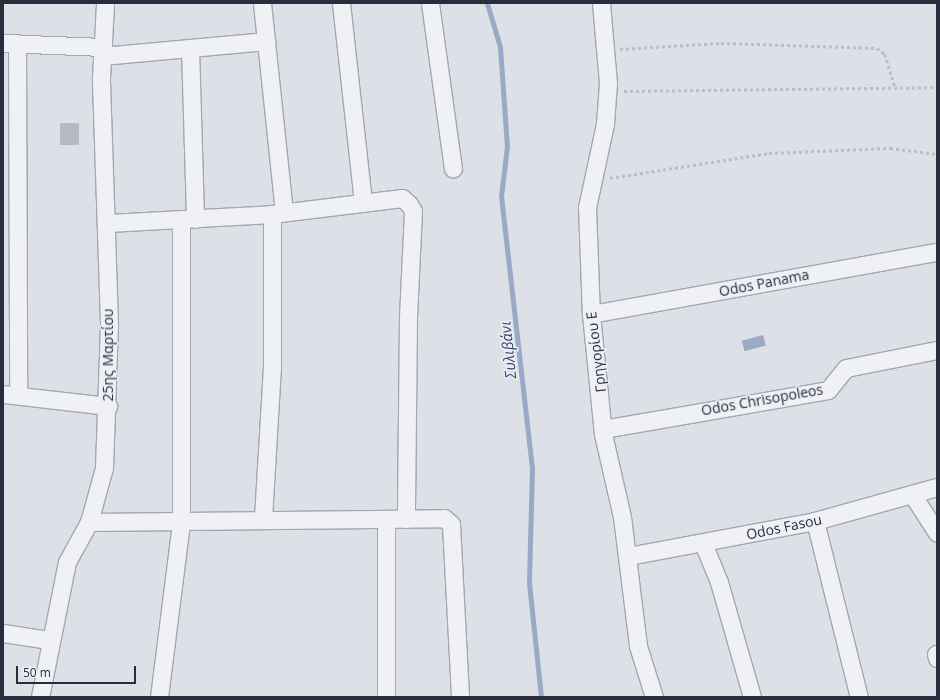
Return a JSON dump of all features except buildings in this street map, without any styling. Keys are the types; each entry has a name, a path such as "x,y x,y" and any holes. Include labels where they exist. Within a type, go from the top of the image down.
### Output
{"street":[{"name":"25ης Μαρτίου","path":"40,697 49,640 67,562 89,522 104,468 108,406 108,223 103,52 105,3"},
{"path":"262,3 278,212 272,367 263,518"},
{"path":"341,3 363,203"},
{"path":"430,3 453,168"},
{"name":"Γρηγορίου Ε","path":"601,3 606,49 607,92 605,124 591,181 587,207 590,314 603,429 628,556 638,646 654,697"},
{"path":"108,406 11,394 10,43 103,52 190,48 266,41"},
{"path":"159,697 181,523 188,219 190,48"},
{"path":"108,223 278,212 402,198 414,211 408,318 406,519"},
{"name":"Odos Panama","path":"590,314 937,252"},
{"name":"Odos Chrisopoleos","path":"603,429 828,390 846,368 937,350"},
{"name":"Odos Fasou","path":"628,556 815,521 937,487"},
{"path":"912,494 937,533"},
{"path":"89,522 181,523 263,518 386,520 444,518 450,524 460,697"},
{"path":"386,520 386,697"},
{"path":"815,521 859,697"},
{"path":"703,543 719,582 752,697"},
{"path":"3,633 49,640"}],"path":[{"path":"606,49 721,43 878,48 886,54 895,87"},
{"path":"607,92 937,87"},
{"path":"591,181 769,153 890,148 937,154"}],"water":[{"path":"763,335 766,346 745,351 742,341"}],"waterway":[{"name":"Συλιβάνι","path":"487,3 500,47 507,146 501,196 532,467 529,583 541,697"}]}
